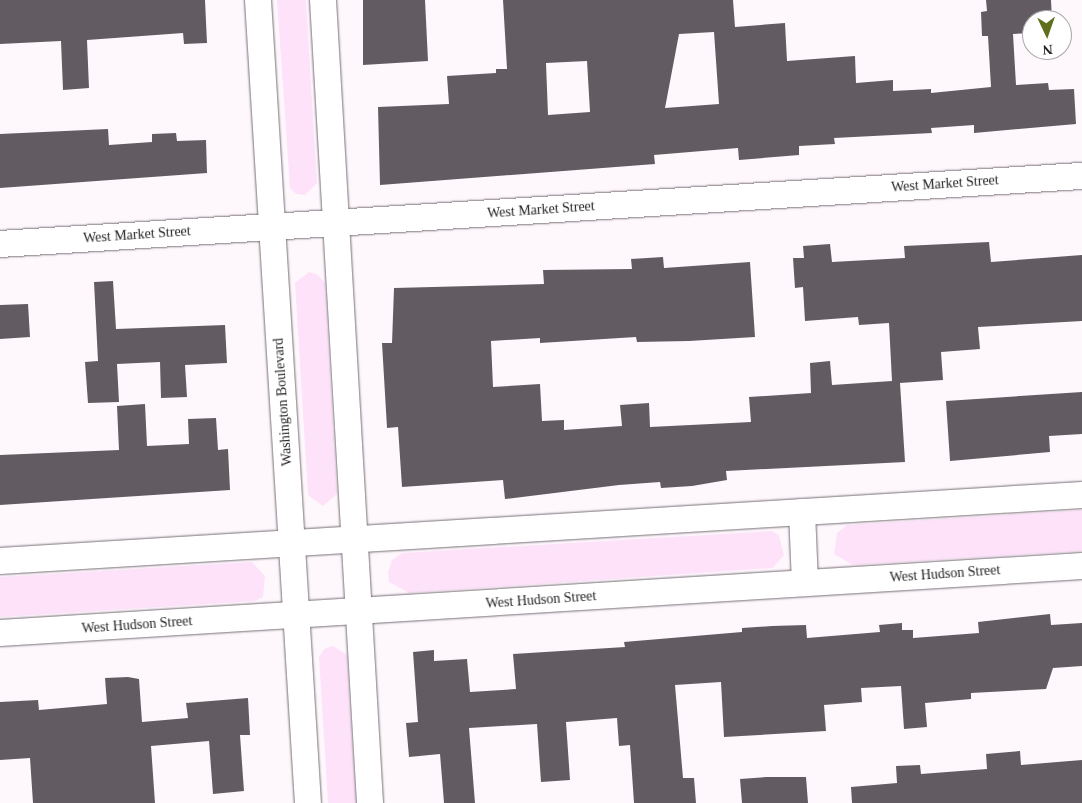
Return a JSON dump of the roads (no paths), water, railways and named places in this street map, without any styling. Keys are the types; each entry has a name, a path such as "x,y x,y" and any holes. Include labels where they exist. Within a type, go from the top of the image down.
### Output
{"street":[{"name":"Washington Boulevard","path":"258,0 308,803"},
{"path":"323,0 370,803"},
{"name":"West Market Street","path":"0,244 1082,176"},
{"path":"0,561 1082,495"},
{"path":"802,512 805,583"},
{"name":"West Hudson Street","path":"0,633 1082,566"}]}
